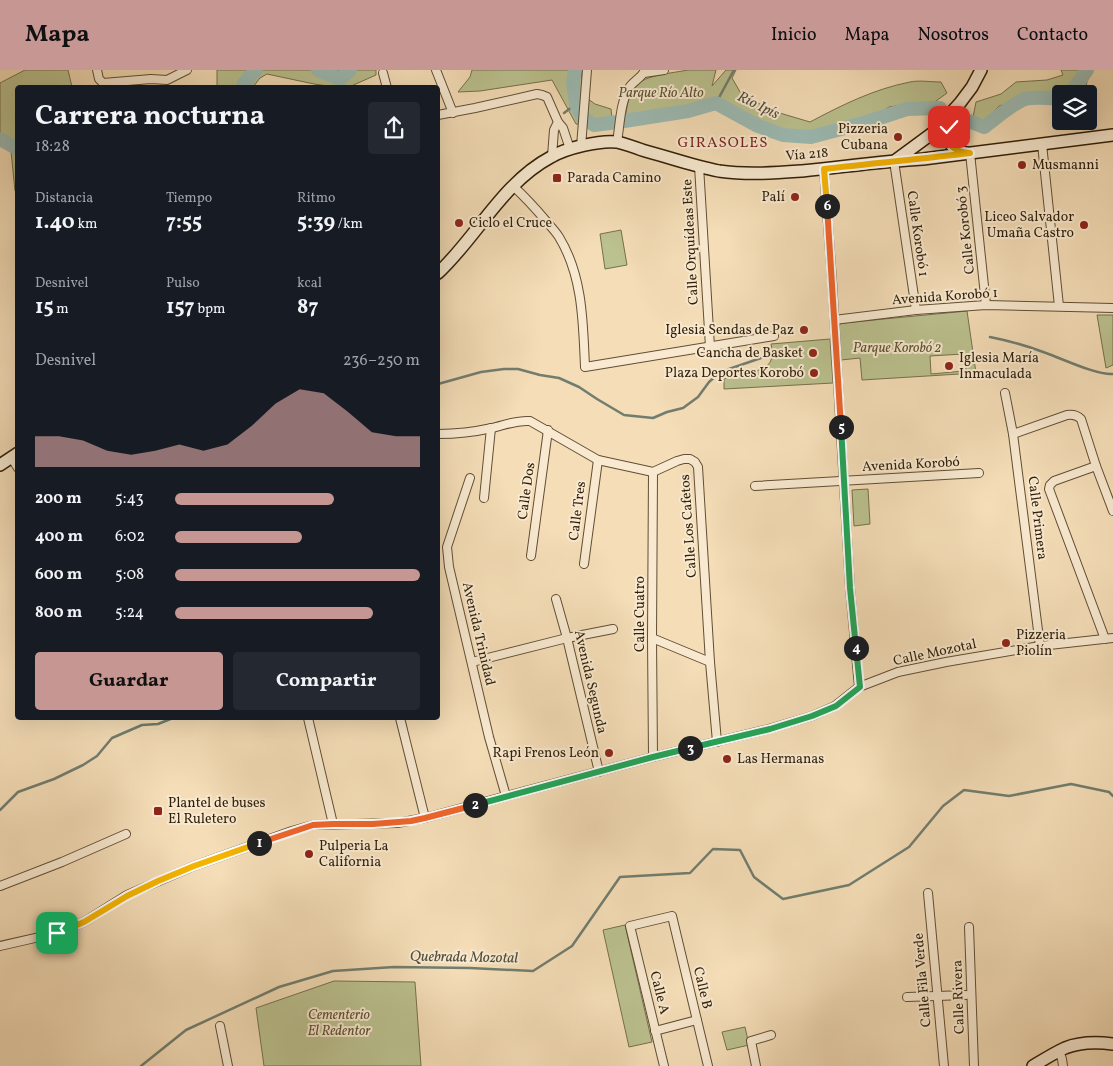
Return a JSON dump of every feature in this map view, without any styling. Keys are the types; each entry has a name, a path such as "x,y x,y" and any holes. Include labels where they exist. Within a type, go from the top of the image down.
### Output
{"main road":[{"path":"894,161 934,132 960,103 972,87 981,70"},
{"path":"949,114 949,141 960,152 970,153"},
{"name":"Vía 218","path":"440,271 513,186 534,167 552,156 599,142 617,142 718,170 768,174 923,159 1113,135"},
{"path":"0,465 14,456"},
{"path":"1033,1066 1059,1051 1078,1044 1113,1044"}],"street":[{"path":"97,70 99,79 103,83 118,85 151,79 167,80 187,70"},
{"path":"151,79 152,70"},
{"path":"436,70 453,113"},
{"path":"576,148 583,127 587,70"},
{"path":"617,142 625,95 630,85 645,72 664,70"},
{"path":"383,73 386,85"},
{"path":"440,115 537,94 542,95 547,97 558,122 576,148"},
{"path":"552,156 554,130 558,122"},
{"path":"1042,144 1059,306"},
{"name":"Calle Korobó 3","path":"970,153 986,305"},
{"name":"Calle Korobó 1","path":"894,161 916,310"},
{"name":"Calle Orquídeas Este","path":"699,166 710,347"},
{"path":"824,169 850,588 860,687"},
{"path":"513,186 539,212 559,236 569,257 576,277 584,324 585,368 774,336"},
{"name":"Avenida Korobó 1","path":"834,320 916,310 986,305 1113,308"},
{"name":"Calle Primera","path":"1005,394 1013,434 1040,646"},
{"path":"1013,434 1067,415 1077,416 1081,420 1113,511"},
{"path":"440,434 454,434 490,428 519,420 530,421 598,460 653,472"},
{"path":"484,498 490,428"},
{"name":"Calle Dos","path":"531,556 548,430"},
{"name":"Calle Los Cafetos","path":"653,472 684,459 690,459 698,467 717,742"},
{"name":"Calle Tres","path":"584,564 598,460"},
{"path":"1096,466 1054,481 1049,489 1109,639"},
{"name":"Calle Cuatro","path":"653,472 653,757"},
{"name":"Avenida Korobó","path":"755,486 979,473"},
{"name":"Avenida Trinidad","path":"470,478 447,547 449,567 489,737 506,796"},
{"name":"Avenida Segunda","path":"556,599 598,772"},
{"path":"472,662 567,638 613,629"},
{"path":"652,638 710,662"},
{"name":"Calle Mozotal","path":"0,946 57,933 84,922 127,896 194,866 313,825 397,823 425,818 653,757 770,729 812,716 836,706 860,687 898,672 1040,646 1109,639"},
{"path":"308,720 333,824"},
{"path":"400,720 425,818"},
{"path":"0,886 126,834"},
{"name":"Calle Fila Verde","path":"928,893 944,1066"},
{"name":"Calle B","path":"630,926 672,916 708,1066"},
{"name":"Calle A","path":"630,926 664,1066"},
{"name":"Calle Rivera","path":"969,928 974,1066"},
{"path":"907,997 966,995"},
{"path":"655,1031 696,1020"},
{"path":"220,1026 228,1066"},
{"path":"756,1066 750,1041 771,1035"},
{"path":"1059,1051 1064,1066"}],"green space":[{"path":"25,70 68,70 72,85 15,85 15,191 11,151 0,142 0,83"},
{"path":"217,70 376,70 376,75 354,85 321,85 267,74 260,78 255,85 217,85"},
{"path":"472,70 581,70 584,96 595,104 611,109 613,127 576,124 552,80 480,91 458,92 470,77"},
{"name":"Parque Río Alto","path":"688,70 716,70 712,86 726,70 736,70 732,78 747,104 758,103 773,111 810,122 871,93 910,82 941,82 947,93 932,104 915,103 889,107 867,122 811,137 783,135 758,126 738,112 713,107 695,113 646,119 625,125 629,100 632,90 636,85 649,78"},
{"path":"1061,70 1090,70 1086,85 1052,85 1052,94 999,106 985,123 973,117 976,102 1001,94 1016,82 1047,80 1063,75"},
{"path":"621,230 627,265 605,269 600,234"},
{"name":"Parque Korobó 2","path":"967,311 976,373 862,380 860,358 841,360 839,327 843,323","holes":["963,354 971,361 964,371 931,374 930,356"]},
{"path":"1097,315 1113,315 1113,365 1106,368"},
{"path":"830,339 833,383 724,389 724,379 768,365 772,357 771,344"},
{"path":"868,489 870,524 854,526 852,490"},
{"path":"625,925 652,1042 629,1047 603,930"},
{"name":"Cementerio El Redentor","path":"334,981 415,982 421,1066 264,1066 256,1008"},
{"path":"745,1027 749,1045 727,1050 722,1032"}],"waterway":[{"name":"Río Ipís","path":"244,85 256,70"},
{"name":"Río Ipís","path":"318,70 340,79 350,70"},
{"name":"Río Ipís","path":"575,70 573,82 576,104 582,117 594,125 688,111 716,103 758,126 783,135 811,137 907,109 940,108"},
{"path":"716,103 734,70"},
{"name":"Río Ipís","path":"1077,85 1087,70"},
{"name":"Río Ipís","path":"969,121 984,127 1020,101 1034,98 1052,98"},
{"path":"564,113 576,104"},
{"name":"Río Ipís","path":"0,139 15,147"},
{"path":"990,337 1032,348 1098,372 1113,374"},
{"path":"440,383 481,372 518,369 559,378 579,387 624,415 653,418 683,408 698,397 717,375 771,353"},
{"path":"0,810 18,792 54,779 83,765 97,756 112,738 142,725 158,724 168,720"},
{"name":"Quebrada Mozotal","path":"141,1066 186,1030 279,987 333,971 394,967 533,971 572,946 620,877 690,873 713,849 740,850 754,877 783,899 849,885 909,847 943,806 964,790 1009,796 1071,784 1109,792 1113,796"}],"place":[{"name":"Pizzeria Cubana","path":"898,137"},
{"name":"Musmanni","path":"1022,165"},
{"name":"Parada Camino","path":"557,178"},
{"name":"Palí","path":"795,197"},
{"name":"Ciclo el Cruce","path":"459,223"},
{"name":"Liceo Salvador Umaña Castro","path":"1084,225"},
{"name":"Iglesia Sendas de Paz","path":"804,330"},
{"name":"Cancha de Basket","path":"813,353"},
{"name":"Iglesia María Inmaculada","path":"949,366"},
{"name":"Plaza Deportes Korobó","path":"814,373"},
{"name":"Pizzeria Piolín","path":"1006,643"},
{"name":"Rapi Frenos León","path":"609,753"},
{"name":"Las Hermanas","path":"727,759"},
{"name":"Plantel de buses El Ruletero","path":"158,811"},
{"name":"Pulperia La California","path":"309,854"}],"district":[{"name":"GIRASOLES","path":"723,143"}],"route":[{"path":"57,933 84,922 127,896 158,881 194,866 313,825 397,823 425,818 653,757 770,729 812,716 836,706 860,687 850,588 824,169 970,153 960,152 953,146 949,141 949,127"}]}
